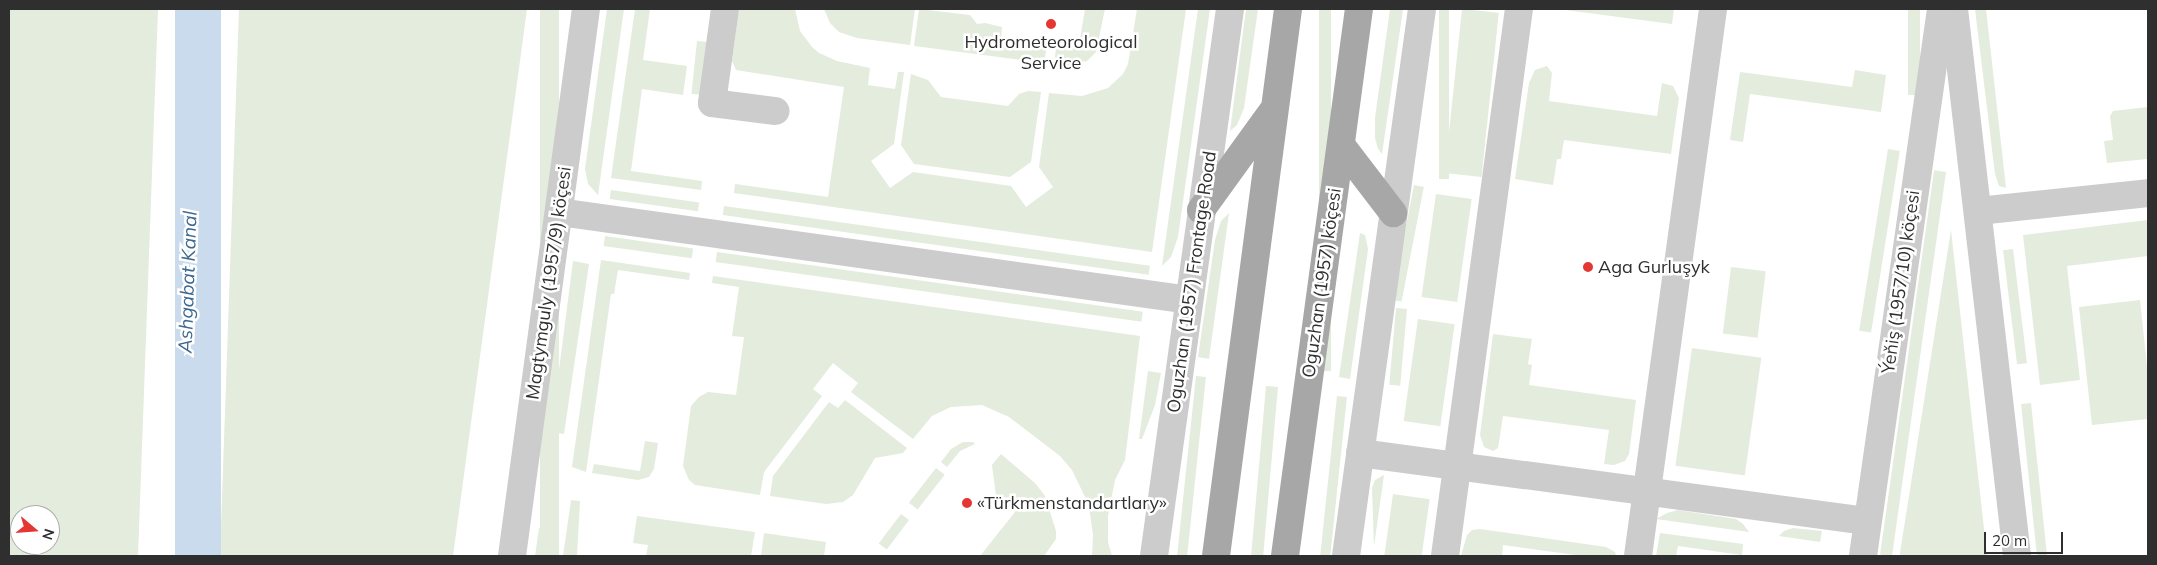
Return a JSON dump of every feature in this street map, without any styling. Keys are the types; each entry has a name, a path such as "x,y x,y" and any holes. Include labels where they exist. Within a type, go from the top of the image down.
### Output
{"main road":[{"path":"1216,556 1288,9"},
{"name":"Oguzhan (1957) köçesi","path":"1285,556 1359,9"},
{"path":"1201,210 1274,109"},
{"path":"1341,145 1393,213"}],"street":[{"name":"Magtymguly (1957/9) köçesi","path":"512,556 586,9"},
{"path":"725,9 712,103 775,111"},
{"name":"Oguzhan (1957) Frontage Road","path":"1154,556 1230,9"},
{"path":"1346,556 1422,9"},
{"path":"1445,556 1519,9"},
{"path":"1638,556 1713,9"},
{"name":"Ýeňiş (1957/10) köçesi","path":"1863,556 1941,9"},
{"path":"1954,9 2017,556"},
{"path":"1978,212 2148,193"},
{"path":"559,212 1189,300"},
{"path":"1360,453 1867,521"}],"green space":[{"path":"9,9 158,9 138,556 9,556"},
{"path":"239,9 527,9 453,556 220,556"},
{"path":"540,9 559,9 559,556 540,556"},
{"path":"607,9 624,9 598,195 588,184 585,169"},
{"path":"635,9 650,9 643,60 687,66 683,95 642,89 631,171 702,181 701,190 611,178"},
{"path":"739,9 795,9 800,31 812,47 819,53 837,61 870,68 868,85 895,89 898,72 904,72 894,144 871,161 890,188 913,172 1011,186 1026,207 1053,187 1039,167 1049,93 1082,96 1108,88 1123,74 1128,64 1137,9 1186,9 1152,252 734,193 735,184 828,197 844,87 736,70 732,61"},
{"path":"824,9 915,9 910,45 857,38 839,32 830,23"},
{"path":"919,9 970,15 977,24 985,23 1002,27 1001,39 1047,45 1044,63 914,46"},
{"path":"1085,9 1105,9 1096,52 1084,64 1075,66 1054,65 1056,48 1072,49 1079,45"},
{"path":"1198,9 1210,9 1178,237 1171,257 1162,266"},
{"path":"1246,9 1258,9 1244,108 1237,125 1230,131"},
{"path":"1319,9 1331,9 1331,371 1319,371"},
{"path":"1390,9 1403,9 1382,154 1378,149 1375,138 1375,118"},
{"path":"1439,9 1449,9 1449,179 1439,179"},
{"path":"1462,9 1499,13 1482,177 1445,173"},
{"path":"1558,9 1674,9 1672,24"},
{"path":"1908,9 1920,9 1920,95 1908,95"},
{"path":"1975,9 1986,9 2006,188 1999,186 1995,174"},
{"path":"697,41 707,42 701,95 691,94"},
{"path":"1547,66 1552,73 1549,101 1657,116 1662,83 1673,86 1679,98 1671,154 1564,140 1561,159 1557,159 1553,185 1515,179 1529,83 1535,70"},
{"path":"1855,70 1886,75 1881,112 1750,94 1743,142 1730,140 1740,72 1852,87"},
{"path":"911,74 928,80 941,97 1008,106 1019,94 1028,91 1041,92 1031,162 1010,177 914,164 901,145"},
{"path":"2148,107 2148,164 2147,159 2107,163 2104,141 2113,140 2110,116 2113,111"},
{"path":"1888,149 1900,151 1871,333 1859,331"},
{"path":"1934,170 1946,172 1892,556 1880,555"},
{"path":"1414,185 1424,187 1401,302 1392,300"},
{"path":"611,190 699,202 698,211 610,199"},
{"path":"1436,194 1472,199 1457,302 1422,297"},
{"path":"724,206 1150,266 1149,275 723,215"},
{"path":"1229,213 1209,359 1198,357 1215,240 1221,221"},
{"path":"2148,220 2148,256 2067,266 2080,380 2040,385 2023,235"},
{"path":"1951,230 1987,556 1900,556 1900,553"},
{"path":"1360,233 1365,235 1368,249 1350,379 1339,377"},
{"path":"605,236 693,248 692,258 604,246"},
{"path":"2013,249 2027,363 2017,364 2003,250"},
{"path":"717,252 1143,312 1141,322 716,262"},
{"path":"601,260 690,273 689,280 618,270 614,294 611,294 586,472 572,467"},
{"path":"573,261 589,264 564,434 551,432"},
{"path":"1731,267 1766,271 1758,338 1723,334"},
{"path":"713,276 1140,336 1125,460 1115,480 1108,516 1108,542 1112,556 1092,556 1093,535 1090,514 1085,497 1072,470 1060,456 1009,417 982,405 951,407 932,416 913,439 851,392 858,383 833,363 813,389 822,396 764,472 760,495 695,485 689,480 683,466 691,406 699,397 708,392 736,395 744,337 732,336 739,287 712,283"},
{"path":"2140,300 2148,376 2148,419 2092,425 2079,307"},
{"path":"1396,308 1407,309 1400,386 1389,385"},
{"path":"1418,319 1455,324 1440,426 1404,421"},
{"path":"1493,334 1532,339 1528,364 1532,365 1529,385 1636,400 1629,454 1625,461 1614,465 1604,464 1609,430 1503,416 1498,448 1493,451 1484,447 1480,435"},
{"path":"1692,348 1761,358 1745,476 1675,466"},
{"path":"1148,371 1161,373 1155,405 1142,439 1139,439"},
{"path":"1196,376 1206,377 1187,556 1177,556"},
{"path":"1266,386 1278,387 1263,556 1251,556"},
{"path":"1337,396 1347,397 1330,556 1320,556"},
{"path":"845,400 907,448 903,453 875,458 853,495 843,502 826,504 770,496 773,476 829,402 838,408"},
{"path":"2031,403 2047,556 2037,556 2021,404"},
{"path":"645,441 658,443 654,469 649,477 638,480 592,473 594,464 640,471"},
{"path":"963,442 973,442 975,444 960,451 947,467 941,462 951,449"},
{"path":"1001,454 1036,484 1045,496 1056,531 1056,539 1044,556 980,556 1015,512 996,496 992,465"},
{"path":"936,468 945,475 918,509 909,503"},
{"path":"1384,475 1374,546 1372,488 1375,480"},
{"path":"1393,494 1430,499 1422,556 1384,556"},
{"path":"571,500 580,501 577,556 563,556"},
{"path":"1678,510 1736,519 1749,532 1656,519"},
{"path":"901,514 909,520 887,550 879,544"},
{"path":"637,516 755,532 751,556 646,556 648,545 633,543"},
{"path":"539,528 554,530 550,556 535,556"},
{"path":"1793,528 1822,531 1820,542 1779,536 1784,531"},
{"path":"1480,529 1606,547 1615,552 1616,556 1583,556 1503,545 1502,556 1461,556 1467,535 1472,530"},
{"path":"764,533 826,542 824,556 761,556"},
{"path":"1660,533 1743,544 1742,555 1678,546 1676,556 1656,556"}],"water":[{"name":"Ashgabat Kanal","path":"175,9 221,9 221,556 175,556"}],"place":[{"name":"Hydrometeorological Service","path":"1051,24"},
{"name":"Aga Gurluşyk","path":"1588,267"},
{"name":"«Türkmenstandartlary»","path":"967,503"}]}
